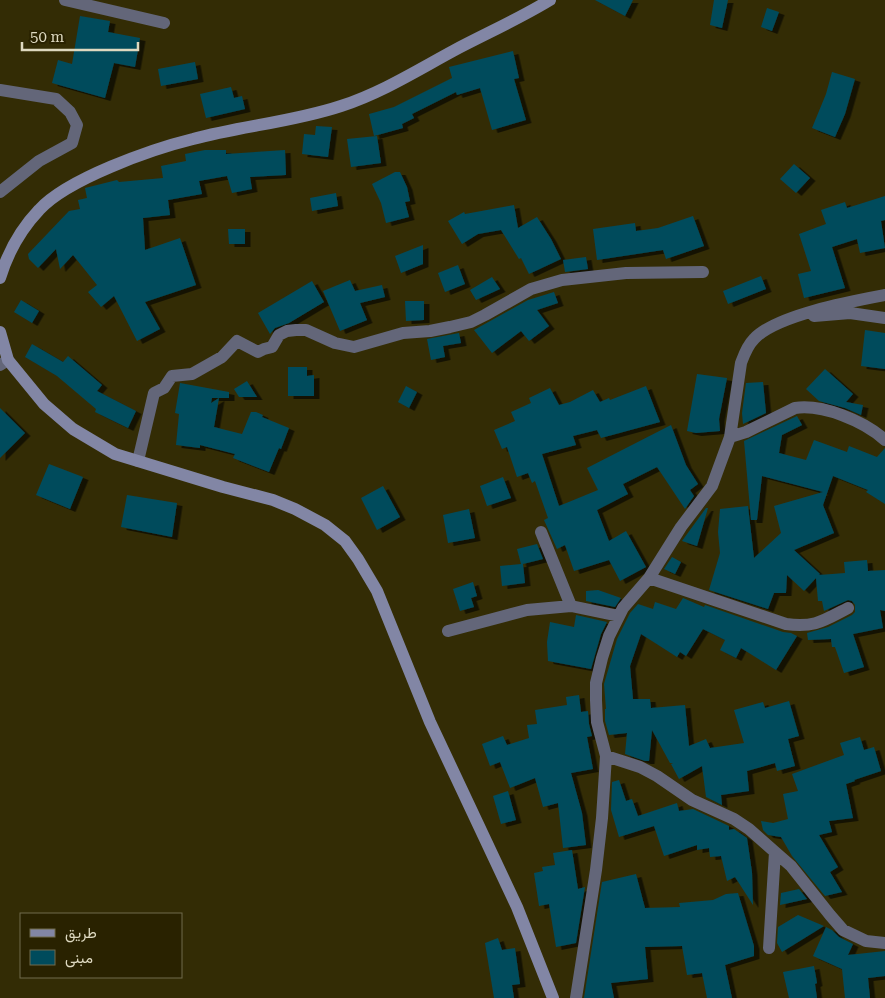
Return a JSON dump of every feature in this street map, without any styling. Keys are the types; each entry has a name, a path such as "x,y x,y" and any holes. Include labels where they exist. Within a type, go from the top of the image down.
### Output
{"main road":[{"path":"0,278 5,260 20,234 40,208 66,189 152,151 193,138 290,119 338,107 371,96 550,0"},
{"path":"0,334 4,363 44,404 73,429 115,454 273,500 295,509 324,525 345,541 377,591 430,722 517,907 553,998"}],"street":[{"path":"65,0 164,23"},
{"path":"0,90 56,99 70,112 78,125 72,143 39,161 0,192"},
{"path":"138,461 154,394 164,388 172,376 192,374 222,357 237,341 258,352 272,347 276,339 287,331 306,330 335,343 354,347 402,333 430,331 471,322 531,289 562,280 626,273 703,272"},
{"path":"576,998 602,818 606,756 597,722 596,683 609,636 623,608 648,578 681,527 712,486 730,437 745,352 755,338 766,329 833,305 885,295"},
{"path":"797,317 850,313 885,318"},
{"path":"730,437 746,432 787,411 803,407 824,410 861,423 875,431 885,440"},
{"path":"542,532 571,606"},
{"path":"648,578 761,617 793,625 814,625 848,608"},
{"path":"448,631 527,610 571,606 619,616"},
{"path":"606,756 640,767 657,776 692,800 749,829 791,866 843,930 866,941 885,943"},
{"path":"770,948 775,852"}],"building":[{"path":"595,0 633,0 625,16"},
{"path":"714,0 728,0 722,28 710,25"},
{"path":"767,8 779,12 772,31 761,27"},
{"path":"80,16 110,21 108,32 140,38 135,67 114,63 105,98 52,83 58,60 72,64"},
{"path":"513,51 519,78 514,79 526,120 492,130 480,88 457,95 456,92 412,114 414,118 402,124 403,128 374,136 369,114 394,107 452,78 449,67"},
{"path":"195,62 198,79 161,86 158,69"},
{"path":"832,72 855,79 845,114 835,137 812,128 826,94"},
{"path":"231,87 234,98 242,96 245,109 206,118 200,94"},
{"path":"316,126 332,127 328,157 302,154 304,134 315,135"},
{"path":"377,136 381,163 351,167 347,139"},
{"path":"205,150 226,150 226,154 285,150 286,175 250,177 252,189 232,193 227,176 199,181 202,194 168,200 170,215 143,218 145,250 180,238 196,285 145,302 160,329 137,341 114,296 101,307 88,292 97,285 73,255 60,269 56,249 38,268 29,259 28,254 69,211 80,209 78,200 87,198 85,188 117,180 119,182 163,178 161,166 186,161 185,154"},
{"path":"794,164 810,178 796,193 780,179"},
{"path":"395,172 400,172 407,187 410,201 405,202 409,217 386,223 381,203 372,184"},
{"path":"336,193 338,206 312,211 310,198"},
{"path":"885,196 885,220 881,221 885,248 860,253 857,239 832,247 845,288 804,298 798,274 811,271 799,234 826,224 821,210 845,202 847,208"},
{"path":"514,205 518,228 537,217 561,259 529,274 521,258 519,259 501,230 478,234 462,244 448,221 464,212 465,214"},
{"path":"693,216 704,246 666,259 663,250 597,260 593,229 635,223 636,231 658,228"},
{"path":"228,229 245,229 245,244 229,244"},
{"path":"423,245 423,264 401,273 395,256"},
{"path":"586,257 588,269 565,272 563,260"},
{"path":"458,265 465,284 445,292 438,273"},
{"path":"761,276 766,289 728,304 723,291"},
{"path":"492,277 500,289 476,300 470,290"},
{"path":"350,280 355,291 382,285 385,297 360,303 367,320 340,331 323,291"},
{"path":"312,281 324,302 289,323 275,328 270,334 258,313"},
{"path":"554,292 558,303 537,310 549,326 529,341 521,331 492,353 474,330 528,300"},
{"path":"21,300 39,311 32,323 14,312"},
{"path":"405,301 424,301 424,320 406,321"},
{"path":"865,330 885,333 885,369 861,366"},
{"path":"459,333 461,343 443,346 445,357 431,360 427,339"},
{"path":"32,344 63,362 68,356 102,385 97,391 136,411 128,428 95,412 96,409 57,376 25,357"},
{"path":"288,367 307,367 307,376 314,375 314,396 288,396"},
{"path":"825,369 853,394 846,402 863,405 861,415 845,408 819,401 806,389"},
{"path":"697,374 727,378 719,419 720,431 696,433 687,431"},
{"path":"247,381 257,397 239,397 234,389"},
{"path":"763,382 766,413 743,424 742,413 746,383"},
{"path":"180,383 229,392 229,398 219,398 214,427 242,434 251,412 256,412 263,415 262,417 289,428 269,472 233,458 235,454 200,445 200,448 176,445 179,414 175,413","holes":["212,398 219,398 211,403"]},
{"path":"406,386 417,392 409,408 398,402"},
{"path":"646,386 660,422 601,438 597,430 573,436 576,445 542,454 559,506 598,490 587,468 671,425 686,465 698,484 690,490 694,496 685,509 657,467 623,484 628,494 597,510 609,541 626,531 646,567 620,581 609,560 574,571 565,545 557,549 544,520 548,518 535,481 532,483 528,473 517,477 507,447 502,449 494,430 515,421 511,412 531,403 529,398 550,388 559,405 570,402 593,390 600,402"},
{"path":"0,408 25,433 0,458"},
{"path":"797,416 802,425 782,435 779,453 806,460 814,440 847,452 849,446 877,457 885,448 885,504 866,492 868,490 833,476 823,505 834,533 794,550 819,575 845,573 844,562 867,560 868,571 885,570 885,611 880,610 883,628 853,634 864,667 844,673 835,647 832,647 831,639 808,640 807,633 828,627 852,615 855,612 855,605 852,601 848,600 824,611 822,601 818,601 816,578 804,591 787,575 786,593 774,593 768,609 709,590 720,553 718,532 720,509 748,506 754,558 781,533 774,506 823,492 762,476 757,520 751,520 744,441"},
{"path":"49,464 83,477 70,509 36,495"},
{"path":"503,477 511,498 487,506 480,486"},
{"path":"383,486 400,517 377,530 361,498"},
{"path":"127,495 177,503 172,537 121,527"},
{"path":"706,508 708,508 697,546 682,541"},
{"path":"469,509 475,538 448,543 443,515"},
{"path":"537,544 543,559 523,564 525,583 502,586 500,566 521,564 517,549"},
{"path":"672,557 681,562 675,574 664,569"},
{"path":"473,582 477,596 471,598 474,607 460,611 453,589"},
{"path":"598,590 621,598 615,607 586,601 586,591"},
{"path":"683,598 704,607 705,605 797,636 776,670 741,648 736,658 720,650 725,640 703,629 686,656 680,652 677,657 641,634 630,666 633,699 650,699 651,708 685,705 689,746 706,739 710,748 744,743 734,710 763,702 765,708 789,701 799,736 788,739 795,766 777,771 775,763 747,771 749,791 721,795 722,805 706,797 702,766 679,779 671,764 673,763 670,763 652,730 649,761 645,761 625,754 627,733 609,735 605,721 604,684 617,639 630,613 638,604 653,609 655,602 676,609"},
{"path":"576,615 607,622 601,634 591,669 548,661 547,642 550,622 574,627"},
{"path":"579,695 581,712 588,711 592,736 587,737 593,769 571,773 582,813 586,845 563,848 558,803 543,807 535,778 510,788 500,762 490,766 482,744 503,736 507,745 529,738 527,725 537,724 535,710 567,705 566,697"},
{"path":"860,737 864,750 874,747 881,771 846,784 853,818 829,821 832,832 819,835 838,867 830,872 842,892 825,896 792,856 781,837 768,835 763,830 761,821 773,823 788,819 783,794 798,791 792,774 844,755 840,743"},
{"path":"619,780 626,801 632,799 638,816 677,803 679,811 693,809 729,826 729,830 734,829 747,838 752,872 753,905 735,877 727,881 721,856 710,857 709,848 697,850 697,845 664,856 654,826 619,837 611,810 612,782"},
{"path":"508,791 516,820 501,824 493,796"},
{"path":"572,850 578,889 585,887 576,943 556,947 549,904 539,906 534,873 543,871 542,867 555,865 553,853"},
{"path":"636,874 645,908 680,907 679,903 713,900 726,894 738,893 754,946 754,956 725,965 732,998 707,998 702,973 687,975 682,946 645,947 648,979 611,983 614,998 584,998 602,882"},
{"path":"799,889 807,899 780,905 781,893"},
{"path":"798,915 824,926 782,952 777,943 778,927"},
{"path":"826,927 839,937 853,944 848,955 885,951 885,976 868,978 870,998 845,998 842,969 813,956"},
{"path":"498,938 502,950 515,948 520,984 512,985 514,998 494,998 485,943"},
{"path":"814,966 817,998 789,998 783,972"}]}
